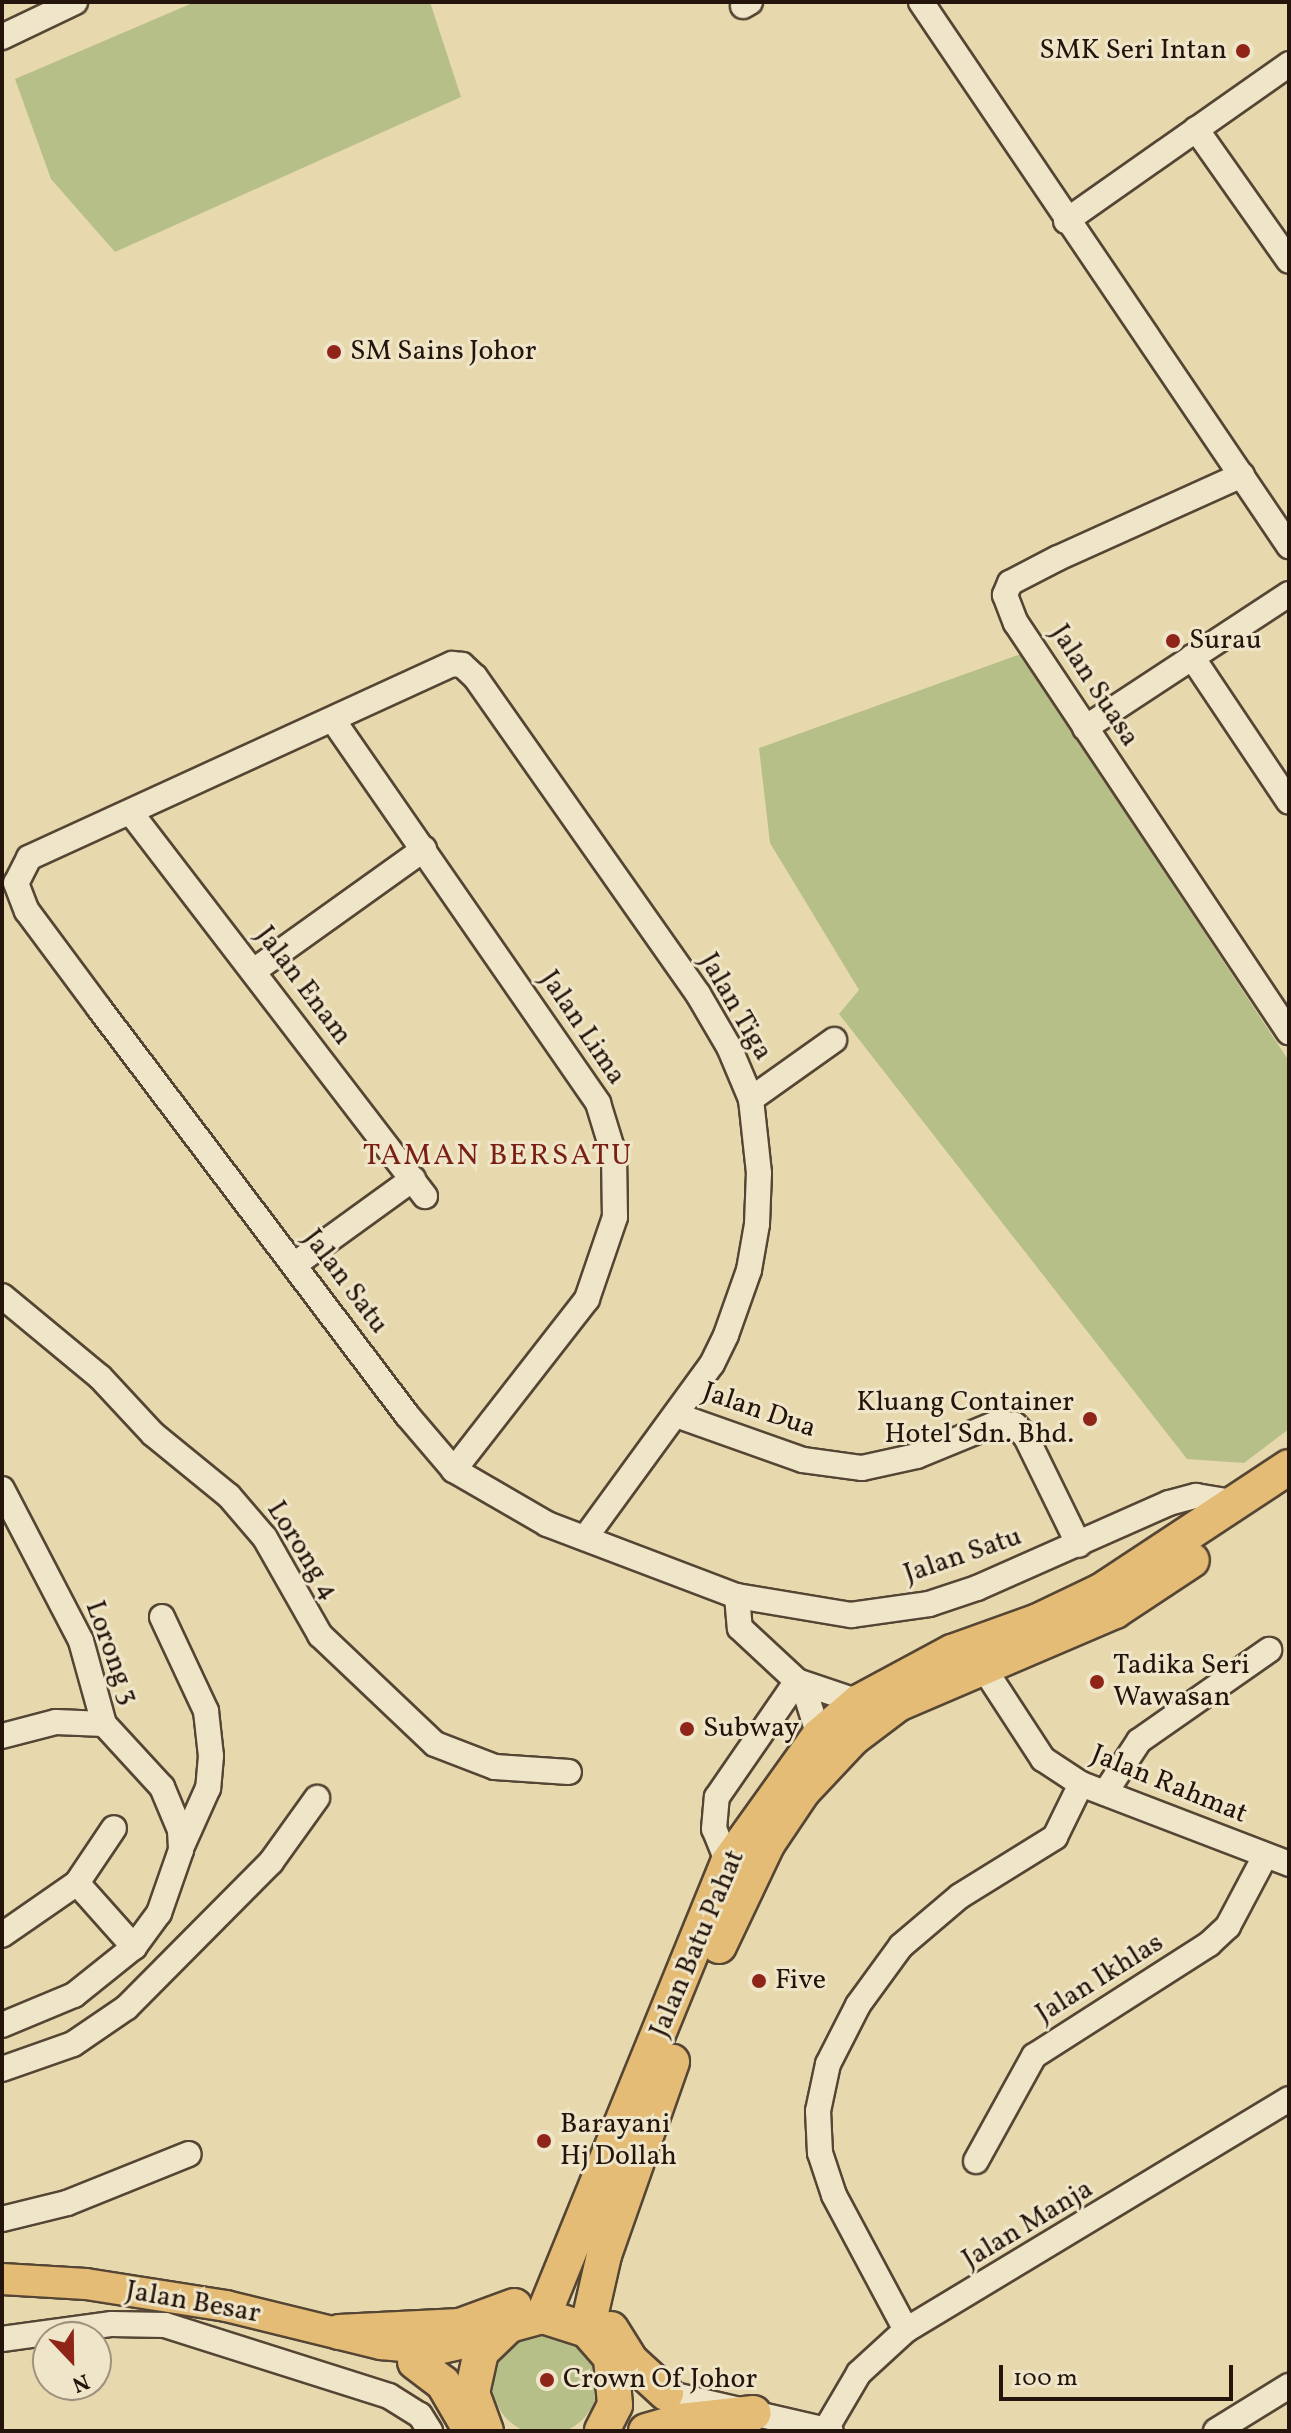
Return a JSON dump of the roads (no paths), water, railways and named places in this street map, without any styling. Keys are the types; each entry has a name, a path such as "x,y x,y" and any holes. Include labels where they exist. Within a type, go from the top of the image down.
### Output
{"highway":[{"name":"Jalan Batu Pahat","path":"543,2316 728,1863 819,1736 859,1702 952,1652 1038,1621 1101,1591 1289,1467"},
{"name":"Jalan Batu Pahat","path":"587,2330 604,2255 660,2093 736,1904 768,1843 803,1791 853,1738 898,1704 1115,1611 1289,1495"},
{"path":"339,2332 427,2331 486,2320 528,2298 545,2281 581,2226"},
{"path":"604,2255 600,2297 606,2318 630,2360 666,2393"},
{"path":"486,2431 472,2393 473,2372 495,2336 517,2322 543,2316 587,2330 611,2358 615,2405 602,2431"},
{"path":"415,2362 443,2383 471,2431"},
{"path":"646,2431 680,2421 741,2411"}],"main road":[{"name":"Jalan Besar","path":"2,2279 117,2289 339,2332 381,2344 437,2349 495,2336"},
{"name":"Jalan Besar","path":"381,2344 472,2393"}],"street":[{"path":"2,37 75,2"},
{"path":"921,2 1066,221 1289,546"},
{"path":"1066,221 1289,64"},
{"path":"1196,129 1289,261"},
{"name":"Jalan Suasa","path":"1242,475 1058,558 1006,587 1013,617 1289,1032"},
{"path":"1085,728 1289,594"},
{"path":"1192,657 1289,802"},
{"name":"Jalan Tiga","path":"333,720 442,667 462,665 469,670 698,994 729,1047 751,1099 759,1193 749,1270 712,1364 585,1538"},
{"name":"Jalan Satu","path":"333,720 24,861 16,883 19,897 294,1265 454,1470 516,1508 737,1596 851,1615 888,1611 977,1588 1169,1503 1196,1496 1238,1503"},
{"name":"Jalan Lima","path":"333,720 598,1103 615,1169 615,1217 587,1299 454,1470"},
{"name":"Jalan Enam","path":"131,813 255,970 419,1188 294,1265"},
{"path":"255,970 424,849"},
{"path":"751,1099 834,1040"},
{"name":"Lorong 4","path":"4,1303 82,1361 153,1434 229,1496 265,1538 320,1635 435,1744 495,1767 569,1772"},
{"name":"Jalan Dua","path":"676,1415 803,1460 862,1468 917,1456 997,1423 1015,1425 1026,1437 1079,1545"},
{"name":"Lorong 3","path":"2,1489 81,1641 104,1724 162,1787 180,1830 181,1850"},
{"path":"737,1596 740,1628 800,1683 859,1702"},
{"path":"2,2025 74,1995 134,1947 159,1913 181,1850 208,1788 211,1756 206,1711 162,1617"},
{"path":"1105,1793 1139,1741 1269,1650"},
{"name":"Jalan Rahmat","path":"983,1667 1043,1759 1081,1784 1289,1864"},
{"path":"800,1683 819,1736"},
{"path":"728,1863 714,1829 717,1797 800,1683"},
{"path":"2,1736 56,1722 104,1724"},
{"path":"906,2330 834,2195 820,2153 818,2111 828,2064 858,2005 901,1946 949,1904 1055,1837 1081,1784"},
{"path":"2,2069 73,2044 127,2007 271,1862 317,1798"},
{"path":"2,1935 77,1883 114,1828"},
{"name":"Jalan Ikhlas","path":"976,2161 1034,2056 1209,1944 1228,1926 1265,1856"},
{"path":"77,1883 134,1947"},
{"name":"Jalan Manja","path":"828,2430 859,2373 906,2330 1289,2099"},
{"path":"2,2219 67,2203 189,2154"},
{"path":"2,2339 112,2324 165,2325 389,2396 420,2415 430,2431"},
{"path":"611,2358 666,2393 828,2430"},
{"path":"1216,2431 1289,2386"},
{"path":"620,2431 687,2411 741,2411"}],"place":[{"name":"SMK Seri Intan","path":"1243,51"},
{"name":"SM Sains Johor","path":"334,352"},
{"name":"Surau","path":"1173,641"},
{"name":"Kluang Container Hotel Sdn. Bhd.","path":"1090,1419"},
{"name":"Tadika Seri Wawasan","path":"1097,1682"},
{"name":"Subway","path":"687,1729"},
{"name":"Five","path":"759,1981"},
{"name":"Barayani Hj Dollah","path":"544,2141"},
{"name":"Crown Of Johor","path":"547,2380"}],"district":[{"name":"TAMAN BERSATU","path":"498,1156"}]}
